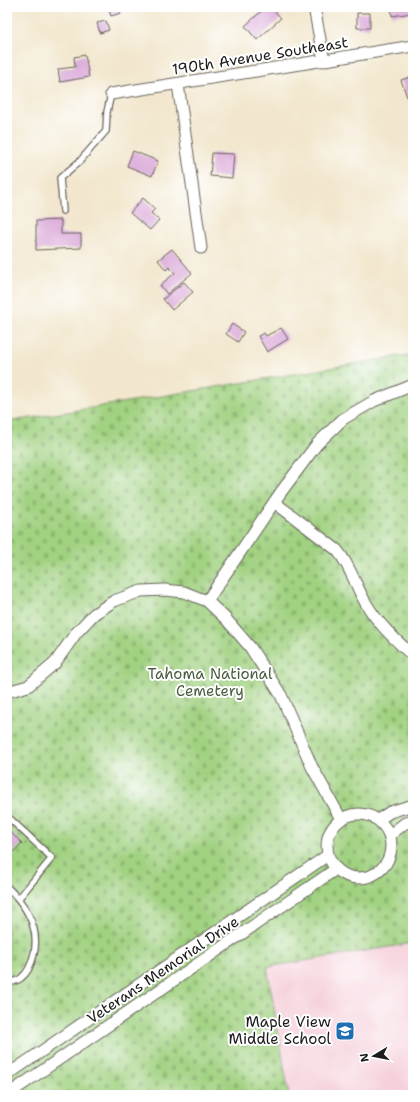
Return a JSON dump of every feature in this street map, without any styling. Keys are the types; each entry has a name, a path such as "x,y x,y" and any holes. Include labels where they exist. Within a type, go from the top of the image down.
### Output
{"street":[{"path":"314,7 324,61"},
{"name":"190th Avenue Southeast","path":"111,94 413,46"},
{"path":"178,84 201,248"},
{"path":"207,601 274,502 316,444 344,420 374,401 413,385"},
{"path":"274,502 338,550 343,557 366,604 378,622 413,656"},
{"path":"7,692 28,686 55,663 76,633 94,614 114,601 141,591 165,590 184,592 207,601 226,619 250,647 281,695 312,767 341,819"},
{"path":"378,820 390,812 413,805"},
{"path":"360,814 378,820 390,835 392,844 390,856 383,868 377,874 360,879 343,875 331,863 328,855 328,838 333,828 341,819 347,816 360,814"},
{"path":"390,835 405,823 413,822"},
{"name":"Veterans Memorial Drive","path":"7,1075 328,855"},
{"name":"Veterans Memorial Drive","path":"7,1095 336,869"}],"lane":[{"path":"63,211 60,178 80,161 106,131 107,112 111,94"},
{"path":"7,816 52,858 19,898"},
{"path":"7,886 19,898 33,922 37,944 32,964 21,978 7,984"}],"shaded area":[{"name":"Maple View Middle School","path":"413,943 413,1095 289,1095 267,967"}],"green space":[{"name":"Tahoma National Cemetery","path":"413,354 413,943 267,967 289,1095 7,1095 7,422"}],"building":[{"path":"108,7 119,7 121,13 111,16"},
{"path":"153,7 162,7 153,10"},
{"path":"266,7 271,7 281,18 257,40 245,26"},
{"path":"391,7 411,7 412,13 392,16"},
{"path":"357,13 370,13 370,28 357,28"},
{"path":"106,21 109,30 100,33 97,23"},
{"path":"85,55 89,77 60,82 58,69 75,67 74,57"},
{"path":"413,76 413,95 407,97 401,80"},
{"path":"133,151 158,161 152,176 127,166"},
{"path":"212,153 234,154 232,178 210,176"},
{"path":"143,198 155,209 151,213 159,220 150,230 130,213"},
{"path":"61,220 61,234 81,234 81,248 36,250 36,221"},
{"path":"172,249 192,273 167,294 160,285 175,273 169,267 166,270 158,260"},
{"path":"184,282 193,292 172,310 163,299"},
{"path":"232,324 244,332 238,342 226,334"},
{"path":"281,328 288,339 267,352 258,336 264,333 266,336"},
{"path":"10,832 22,843 7,859 7,835"}],"place":[{"name":"Maple View Middle School","path":"345,1031"}]}
